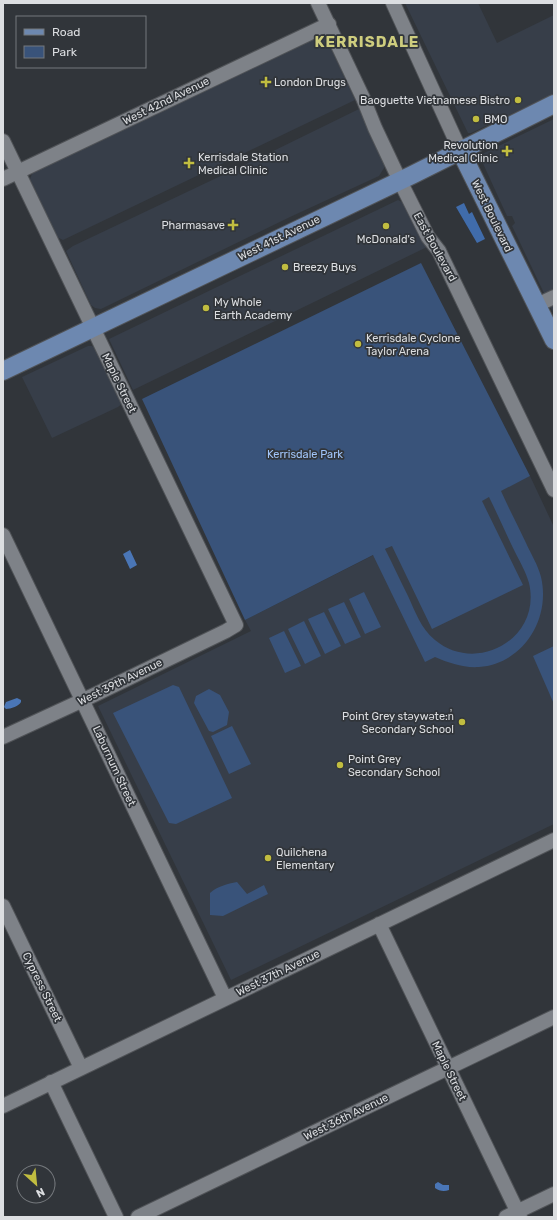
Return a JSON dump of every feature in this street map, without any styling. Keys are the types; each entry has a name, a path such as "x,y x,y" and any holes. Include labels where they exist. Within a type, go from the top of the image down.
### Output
{"main road":[{"name":"West 41st Avenue","path":"3,371 400,181 554,104"},
{"name":"West Boulevard","path":"460,150 554,340"}],"street":[{"name":"East Boulevard","path":"318,3 329,24 400,181 428,237 439,251 554,490"},
{"name":"West Boulevard","path":"393,3 460,150"},
{"name":"West 42nd Avenue","path":"3,179 329,24"},
{"name":"Maple Street","path":"3,141 236,625"},
{"path":"537,305 554,297"},
{"name":"Laburnum Street","path":"3,534 225,998"},
{"name":"West 39th Avenue","path":"3,737 83,700 236,625"},
{"name":"West 37th Avenue","path":"3,1106 554,840"},
{"name":"Cypress Street","path":"3,906 81,1068"},
{"name":"Maple Street","path":"379,924 448,1068 515,1215"},
{"name":"West 36th Avenue","path":"138,1217 554,1017"},
{"path":"51,1082 116,1217"},
{"path":"515,1215 554,1194"}],"shaded area":[{"path":"405,3 478,3 497,43 554,15 554,94 471,133 468,133"},
{"path":"322,36 327,40 355,100 63,240 57,237 30,179 32,174 37,170"},
{"path":"359,109 384,162 384,168 379,176 290,217 101,309 95,308 91,305 66,251 73,246"},
{"path":"554,119 554,314 512,226 515,223 512,216 507,216 480,157 482,154"},
{"path":"398,200 406,204 427,247 133,390 109,339"},
{"path":"464,203 469,214 472,212 485,239 477,243 456,207"},
{"path":"88,346 95,348 123,403 118,407 52,438 22,377"},
{"name":"Point Grey Secondary School","path":"530,476 554,527 554,824 231,980 98,706 251,631 245,620"},
{"path":"130,550 137,565 130,569 123,554"},
{"path":"17,698 21,700 19,705 8,709 4,707 6,702"},
{"path":"438,1182 443,1185 449,1185 449,1190 442,1191 435,1188 435,1184"}],"green space":[{"name":"Kerrisdale Park","path":"421,263 530,476 501,491 541,577 543,593 542,608 530,637 521,648 509,658 495,664 479,667 467,667 435,657 425,662 373,555 245,620 142,399","holes":["489,497 525,571 529,583 530,603 526,620 516,634 503,645 487,652 469,654 452,650 430,636 416,614 385,549 392,546 432,629 523,585 482,501"]},
{"path":"364,592 381,627 365,634 349,599"},
{"path":"344,602 361,637 345,644 328,609"},
{"path":"324,612 341,646 325,654 308,619"},
{"path":"304,621 321,656 305,664 288,629"},
{"path":"284,631 301,666 285,673 269,638"},
{"path":"554,646 554,704 533,656"},
{"path":"173,685 179,687 232,798 176,824 169,823 113,713"},
{"path":"209,689 220,695 229,712 227,725 213,732 209,731 194,703 196,696"},
{"path":"232,726 251,764 229,774 211,736"},
{"path":"237,882 247,894 264,885 268,894 223,916 210,915 210,893 219,887"}],"place":[{"name":"London Drugs","path":"266,82"},
{"name":"Baoguette Vietnamese Bistro","path":"518,100"},
{"name":"BMO","path":"476,119"},
{"name":"Revolution Medical Clinic","path":"507,151"},
{"name":"Kerrisdale Station Medical Clinic","path":"189,163"},
{"name":"Pharmasave","path":"233,225"},
{"name":"McDonald's","path":"386,226"},
{"name":"Breezy Buys","path":"285,267"},
{"name":"My Whole Earth Academy","path":"206,308"},
{"name":"Kerrisdale Cyclone Taylor Arena","path":"358,344"},
{"name":"Point Grey stəywəte:n̓ Secondary School","path":"462,722"},
{"name":"Point Grey Secondary School","path":"340,765"},
{"name":"Quilchena Elementary","path":"268,858"}],"district":[{"name":"KERRISDALE","path":"367,42"}]}
